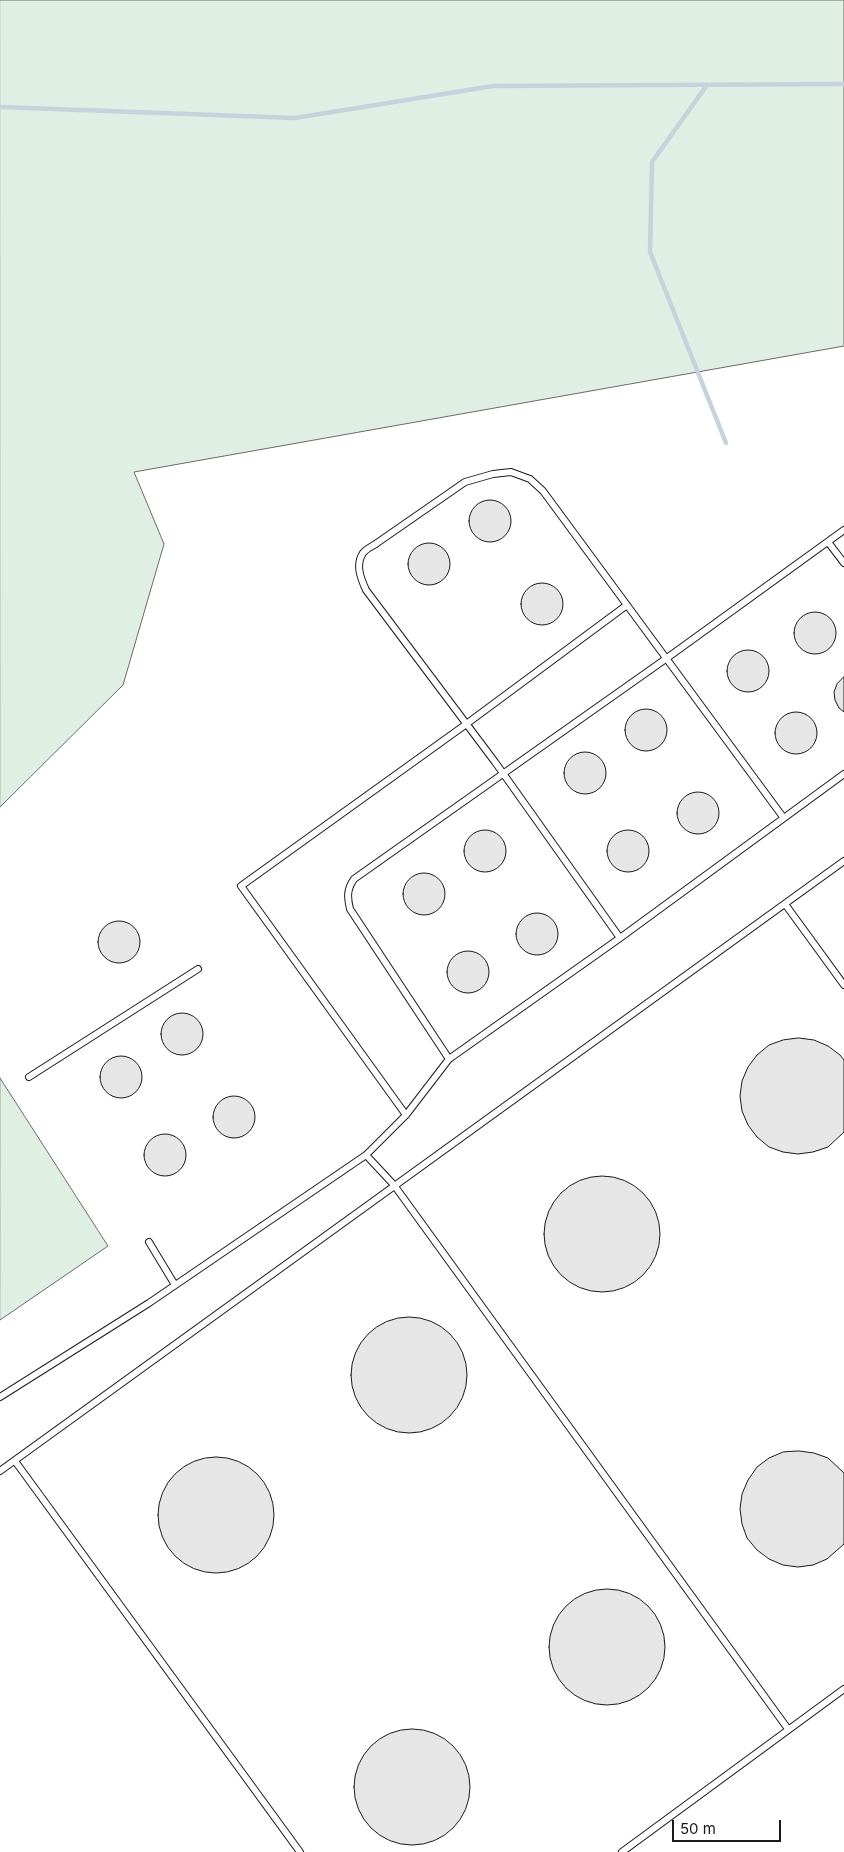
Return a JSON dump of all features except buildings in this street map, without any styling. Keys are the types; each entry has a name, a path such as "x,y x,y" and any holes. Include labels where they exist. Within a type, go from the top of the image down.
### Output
{"lane":[{"path":"620,938 476,737 465,725 366,590 361,579 359,566 364,553 377,543 465,482 492,474 511,472 530,479 543,490 783,817"},
{"path":"449,1059 350,909 347,897 349,886 354,878 668,658 844,530"},
{"path":"828,542 844,563"},
{"path":"406,1114 242,886 627,605"},
{"path":"0,1397 174,1285 366,1155 406,1114 449,1059 620,938 844,774"},
{"path":"0,1471 844,861"},
{"path":"785,904 844,985"},
{"path":"30,1077 198,969"},
{"path":"366,1155 394,1185 788,1729"},
{"path":"149,1242 174,1285"},
{"path":"15,1460 300,1852"},
{"path":"622,1852 844,1689"}],"green space":[{"path":"0,0 844,0 844,346 134,472 164,544 123,685 0,807"},
{"path":"0,1078 108,1246 0,1320"}],"waterway":[{"path":"0,107 295,118 493,86 844,84"},
{"path":"707,85 652,162 650,252 726,443"}]}
